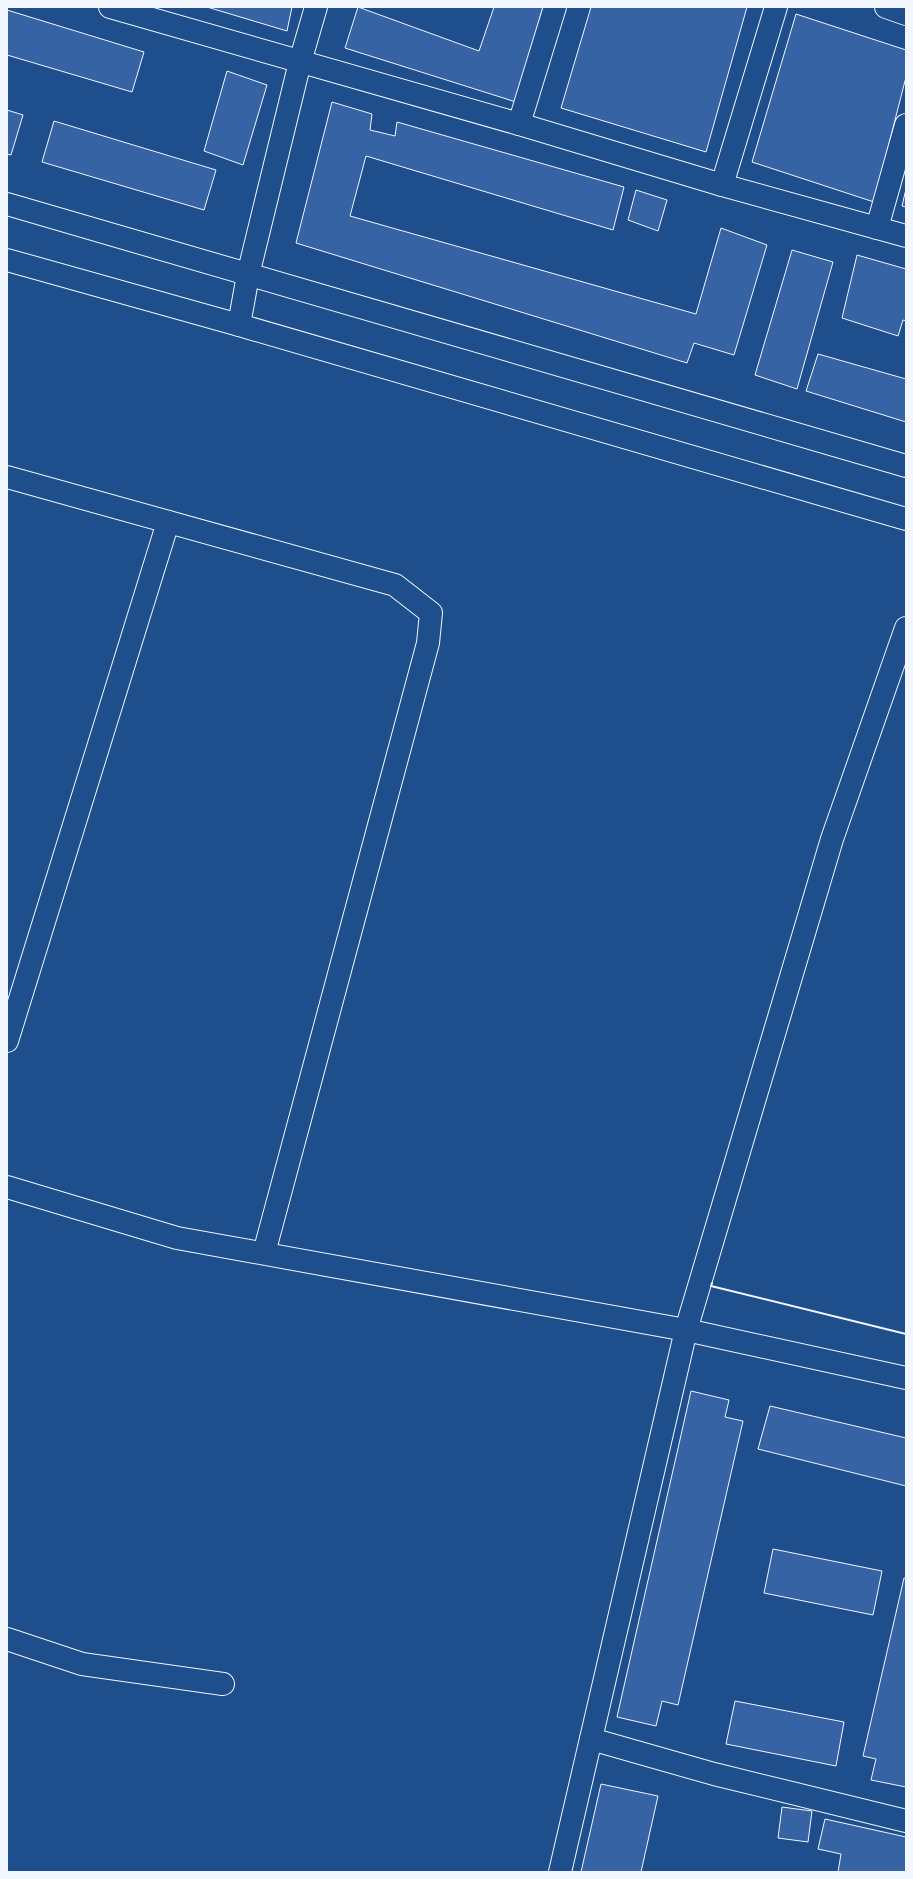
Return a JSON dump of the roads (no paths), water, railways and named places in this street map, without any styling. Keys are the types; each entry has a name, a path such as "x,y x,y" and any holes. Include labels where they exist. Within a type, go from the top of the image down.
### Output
{"street":[{"path":"110,7 519,124 722,185 906,236"},
{"path":"239,325 248,275 300,62 316,7"},
{"path":"519,124 555,7"},
{"path":"722,185 776,7"},
{"path":"886,7 906,14"},
{"path":"877,228 906,124"},
{"path":"7,204 906,466"},
{"path":"7,260 239,325 906,519"},
{"path":"7,477 395,585 430,613 428,643 264,1253"},
{"path":"7,1041 168,522"},
{"path":"560,1872 686,1330 832,839 906,628"},
{"path":"7,1187 177,1238 686,1330 906,1378"},
{"path":"7,1640 82,1664 223,1684"},
{"path":"591,1739 714,1774 906,1821"}]}
